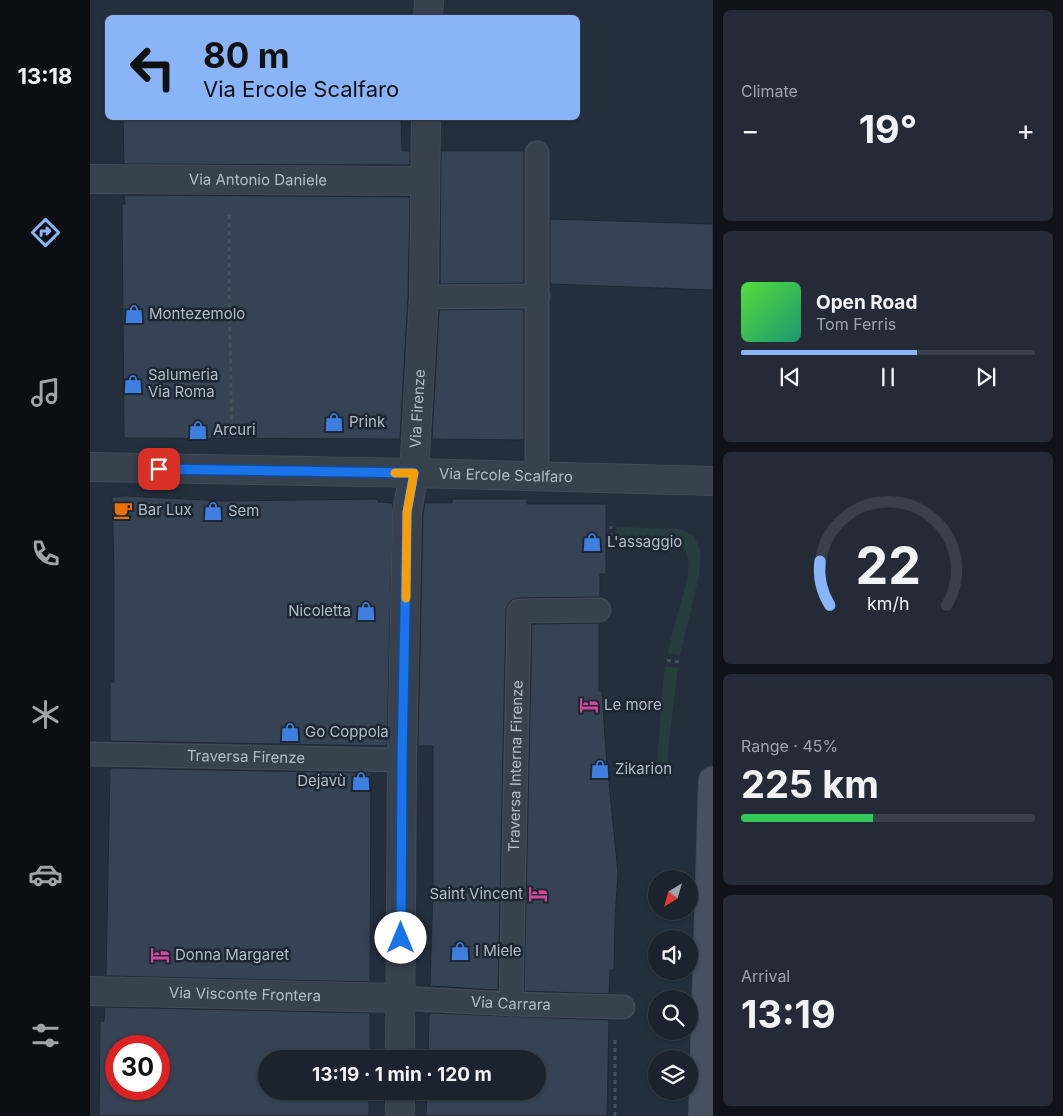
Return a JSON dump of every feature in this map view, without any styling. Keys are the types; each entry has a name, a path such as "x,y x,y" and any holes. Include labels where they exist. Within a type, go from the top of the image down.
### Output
{"street":[{"path":"428,15 429,0"},
{"name":"Via Firenze","path":"400,1050 402,760 407,512 414,473 424,297 426,120"},
{"name":"Via Antonio Daniele","path":"90,179 424,181"},
{"name":"Via Ercole Scalfaro","path":"90,467 713,481"},
{"path":"703,1116 713,781"},
{"name":"Via Visconte Frontera","path":"90,991 400,998"},
{"path":"400,1100 400,1116"}],"lane":[{"path":"537,153 537,477"},
{"path":"424,297 538,296"},
{"name":"Traversa Interna Firenze","path":"511,1004 518,611 599,610"},
{"name":"Traversa Firenze","path":"90,754 402,760"},
{"name":"Via Carrara","path":"400,998 511,1004 619,1006"}],"path":[{"path":"228,180 233,470"},
{"path":"611,526 611,537"},
{"path":"667,660 679,662"},
{"path":"615,1116 619,1006"}],"green space":[{"path":"617,527 681,529 694,536 701,552 699,576 680,655 668,653 687,579 688,558 684,549 678,542 673,540 616,537"},
{"path":"665,666 678,668 668,750 668,779 657,766"}],"building":[{"path":"123,120 401,120 402,151 410,151 410,165 124,164"},
{"path":"441,151 524,151 524,283 440,284"},
{"path":"124,195 410,197 408,296 400,439 124,438 122,204 125,204"},
{"path":"550,219 713,224 713,290 550,284"},
{"path":"524,309 524,440 432,439 439,310"},
{"path":"112,497 225,501 377,499 378,502 393,503 387,746 110,741 110,682 114,682"},
{"path":"452,499 527,499 527,504 606,504 606,574 600,574 600,597 518,598 508,604 506,610 498,990 430,986 433,886 433,746 418,746 423,514 425,503 452,503"},
{"path":"599,623 599,691 602,691 618,873 614,970 610,970 609,994 524,991 532,624"},
{"path":"110,768 371,773 370,982 106,976"},
{"path":"105,1007 370,1013 370,1050 258,1050 258,1100 369,1100 369,1116 99,1116 100,1021 104,1021"},
{"path":"429,1013 609,1020 607,1116 426,1116 427,1100 546,1100 546,1050 428,1050"}],"slow traffic":[{"path":"395,473 414,473 407,512 406,598"}],"place":[{"name":"Montezemolo","path":"134,314"},
{"name":"Salumeria Via Roma","path":"133,384"},
{"name":"Prink","path":"334,422"},
{"name":"Arcuri","path":"198,430"},
{"name":"Bar Lux","path":"123,510"},
{"name":"Sem","path":"213,511"},
{"name":"L'assaggio","path":"592,542"},
{"name":"Nicoletta","path":"366,611"},
{"name":"Le more","path":"589,705"},
{"name":"Go Coppola","path":"290,732"},
{"name":"Zikarion","path":"600,769"},
{"name":"Dejavù","path":"361,781"},
{"name":"Saint Vincent","path":"538,894"},
{"name":"I Miele","path":"460,951"},
{"name":"Donna Margaret","path":"160,955"}],"route":[{"path":"159,469 414,473 407,512 402,760 401,938"}]}
